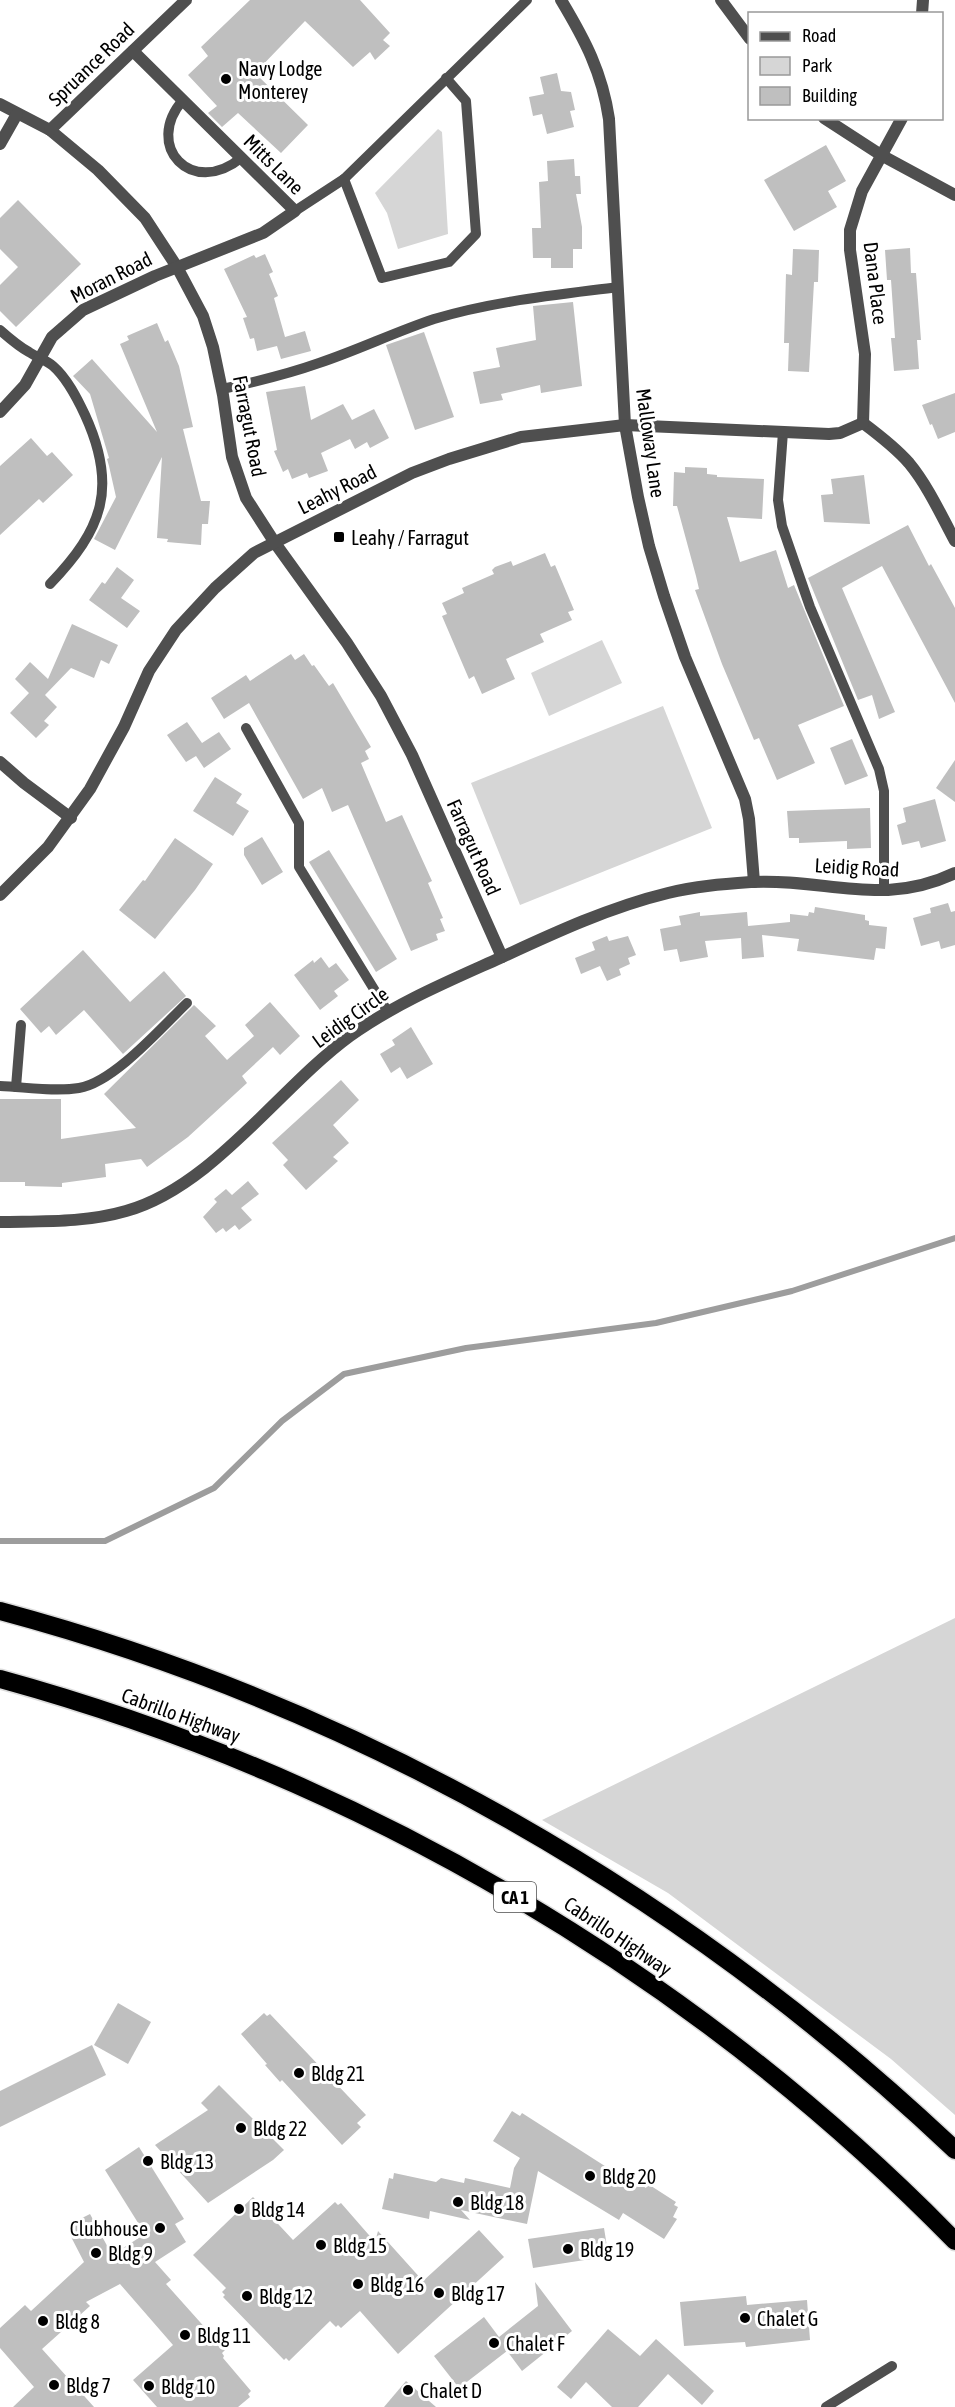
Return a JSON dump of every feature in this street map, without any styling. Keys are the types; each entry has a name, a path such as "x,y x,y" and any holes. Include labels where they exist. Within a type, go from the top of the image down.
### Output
{"highway":[{"path":"0,1611 153,1658 270,1702 405,1763 507,1818 632,1893 753,1978 863,2066 955,2150"},
{"name":"Cabrillo Highway","path":"0,1679 137,1722 261,1770 394,1831 514,1896 628,1969 773,2075 865,2154 955,2241"}],"street":[{"name":"Spruance Road","path":"50,130 186,0"},
{"name":"Malloway Lane","path":"561,0 586,43 605,92 609,119 625,425 649,546 664,596 690,667 745,799 749,819 754,882"},
{"path":"721,0 748,36"},
{"name":"Mitts Lane","path":"134,51 295,211 263,233 177,267"},
{"name":"Farragut Road","path":"0,104 50,130 124,194 145,218 177,267 203,316 213,347 232,457 251,506 274,543 347,643 381,696 412,755 502,957"},
{"path":"2,142 17,114"},
{"path":"827,120 881,155 955,195"},
{"path":"881,155 901,120"},
{"name":"Dana Place","path":"863,423 865,354 851,259 850,230 862,191 881,155"},
{"name":"Moran Road","path":"0,412 25,385 52,337 83,310 106,297 177,267"},
{"path":"863,423 891,445 910,464 925,486 955,541"},
{"name":"Leahy Road","path":"0,896 48,847 71,818 124,727 148,671 176,630 234,570 254,553 412,473 521,437 625,425 840,433 863,423"},
{"path":"0,762 71,818"},
{"name":"Leidig Road","path":"754,882 884,891 916,888 955,873"},
{"name":"Leidig Circle","path":"0,1222 78,1220 107,1216 129,1210 172,1191 192,1178 348,1038 388,1012 502,957 566,929 645,899 671,892 754,882"}],"lane":[{"path":"295,211 344,179 527,0"},
{"path":"344,179 382,278 449,262 476,234 466,101 446,78"},
{"path":"183,100 174,110 168,133 172,151 183,165 192,171 210,173 229,168 241,158"},
{"path":"222,389 320,363 434,319 498,303 618,287"},
{"path":"0,330 16,345 52,366 62,376 78,400 91,428 103,483 102,502 94,524 72,560 50,584"},
{"path":"783,432 778,500 782,526 810,607 879,770 884,791 884,891"},
{"path":"246,728 299,823 298,867 388,1012"},
{"path":"0,1086 62,1089 93,1084 120,1066 187,1003"},
{"path":"16,1087 21,1025"},
{"path":"826,2407 892,2366"}],"green space":[{"path":"438,129 442,132 448,234 398,249 387,213 375,193"},
{"path":"602,640 622,683 549,716 531,673"},
{"path":"663,706 712,828 520,905 471,783"},
{"path":"955,1618 955,2115 891,2059 668,1893 542,1820"}],"building":[{"name":"Navy Lodge Monterey","path":"250,0 360,0 390,33 383,40 390,46 375,60 370,52 353,67 305,21 255,73 308,125 281,153 238,113 222,127 208,113 217,106 188,75 208,56 201,47"},
{"path":"557,73 561,91 571,92 575,110 570,111 574,127 547,134 542,114 533,116 529,97 544,94 540,77"},
{"path":"826,145 846,181 828,191 837,207 794,231 764,180"},
{"path":"574,159 575,176 580,176 581,194 576,194 582,227 582,249 573,249 573,268 551,268 551,258 533,258 532,228 541,228 539,182 548,181 547,161"},
{"path":"18,200 81,264 16,327 0,311 0,285 18,267 0,249 0,218"},
{"path":"910,248 911,273 916,273 921,340 917,340 919,369 894,371 891,338 895,338 891,280 887,280 885,250"},
{"path":"793,249 819,250 818,282 814,282 809,372 788,371 789,343 784,343 786,274 792,275"},
{"path":"265,254 273,272 269,274 278,296 274,298 285,337 305,331 311,351 281,359 277,346 257,351 254,338 250,339 243,318 247,317 224,269 254,255 256,258"},
{"path":"573,302 582,386 541,393 540,385 501,394 503,400 480,404 473,372 500,367 496,348 536,340 533,306"},
{"path":"157,323 165,342 168,340 179,366 193,427 183,429 201,501 210,501 208,524 202,524 201,545 167,542 168,539 157,538 162,457 115,550 94,539 116,497 107,459 109,458 90,394 73,376 92,359 157,432 120,344 129,340 127,336"},
{"path":"424,332 454,417 415,430 386,345"},
{"path":"305,386 311,420 343,404 352,420 374,409 389,438 370,448 367,442 355,449 350,439 321,453 328,471 309,478 307,473 292,479 288,469 283,472 274,451 277,450 266,392"},
{"path":"955,393 955,432 938,439 922,405"},
{"path":"31,438 47,456 52,452 73,475 43,503 39,499 0,535 0,466"},
{"path":"685,467 707,468 707,474 717,475 717,477 764,479 762,519 727,517 740,562 776,550 788,588 794,585 844,706 798,725 815,763 777,780 759,738 754,740 722,664 695,590 699,589 696,576 677,506 673,506 674,472 685,473"},
{"path":"864,475 870,524 824,522 821,495 833,494 831,479"},
{"path":"908,525 929,566 931,564 955,608 955,703 882,566 842,588 895,712 879,719 872,695 858,700 808,578"},
{"path":"545,553 551,567 555,565 574,610 568,612 572,620 540,634 544,642 506,659 515,679 482,694 474,676 469,679 442,616 447,614 442,603 464,593 462,588 494,574 492,570 495,567 511,561 513,566"},
{"path":"117,567 134,580 121,598 140,611 127,628 89,600 102,582 105,584"},
{"path":"72,624 118,645 109,664 101,660 94,678 71,668 45,695 57,707 44,721 49,725 36,738 10,713 29,693 15,679 30,662 48,679"},
{"path":"291,654 295,660 304,654 329,686 333,683 371,747 365,751 369,759 361,763 386,822 402,815 432,881 428,883 443,918 440,919 445,931 436,934 438,940 411,951 348,805 332,812 322,788 303,799 249,703 224,719 211,698 246,675 250,681"},
{"path":"187,722 202,743 219,732 231,749 204,768 196,756 186,762 167,735"},
{"path":"852,739 868,776 845,785 830,748"},
{"path":"955,760 955,802 936,788"},
{"path":"215,777 242,794 236,803 249,811 233,836 193,811"},
{"path":"935,799 946,841 921,848 919,841 902,845 897,825 906,822 903,808"},
{"path":"870,808 871,848 847,849 847,841 799,843 799,838 789,838 787,811"},
{"path":"262,837 283,872 262,885 244,855 244,848"},
{"path":"175,838 213,864 155,939 119,910 143,880 145,881"},
{"path":"329,850 397,959 376,972 309,862"},
{"path":"948,903 951,912 955,911 955,945 941,949 939,941 921,946 913,918 931,913 930,908"},
{"path":"815,907 865,915 865,920 869,921 869,925 887,927 885,949 876,948 874,960 797,951 799,939 762,935 764,957 742,959 741,938 705,941 708,957 680,962 677,949 664,951 660,929 681,925 679,916 700,912 700,916 747,912 748,926 790,922 790,914 808,916 809,912 814,913"},
{"path":"607,936 609,941 628,936 636,955 628,958 630,964 619,969 621,975 607,981 600,966 581,974 575,958 595,950 592,942"},
{"path":"83,950 130,1002 164,971 186,996 123,1054 84,1010 56,1035 49,1026 41,1033 20,1009"},
{"path":"321,957 329,968 336,963 349,980 334,991 338,996 320,1010 294,975 313,960 314,963"},
{"path":"270,1002 300,1036 280,1055 273,1047 242,1076 247,1083 188,1137 147,1167 141,1159 105,1164 106,1177 62,1183 62,1187 25,1186 25,1182 0,1182 0,1099 61,1099 61,1139 136,1128 104,1094 194,1005 216,1026 205,1036 227,1060 254,1036 245,1025"},
{"path":"411,1027 433,1064 407,1079 400,1067 391,1073 380,1054 395,1045 392,1040"},
{"path":"341,1080 359,1100 333,1125 349,1143 333,1157 338,1161 306,1190 283,1165 288,1160 272,1143"},
{"path":"248,1181 259,1194 241,1208 252,1220 239,1230 235,1225 226,1232 223,1228 216,1233 203,1217 217,1202 214,1199 226,1189 232,1195"},
{"path":"118,2003 151,2022 128,2064 94,2045"},
{"name":"Bldg 21","path":"264,2013 267,2016 270,2014 366,2115 357,2123 361,2127 342,2145 282,2080 280,2082 241,2034"},
{"path":"92,2045 106,2075 0,2127 0,2091"},
{"path":"219,2085 284,2150 273,2160 208,2203 155,2145 208,2110 201,2103"},
{"path":"512,2111 520,2116 522,2113 622,2177 624,2175 646,2188 648,2184 676,2202 674,2205 678,2207 673,2217 677,2219 664,2239 623,2213 619,2220 538,2171 527,2224 461,2210 470,2220 430,2211 429,2219 382,2209 389,2178 393,2179 394,2173 436,2182 441,2178 464,2183 465,2178 510,2188 514,2168 520,2158 493,2141"},
{"path":"139,2147 184,2219 175,2224 186,2242 155,2262 171,2280 166,2284 225,2350 222,2353 223,2358 251,2391 248,2394 250,2397 238,2407 157,2407 133,2380 173,2345 120,2284 86,2302 90,2306 42,2349 94,2407 13,2407 34,2387 0,2348 0,2328 25,2305 31,2311 84,2262 68,2231 71,2230 68,2225 90,2214 112,2255 145,2234 105,2170"},
{"path":"253,2197 293,2240 335,2202 338,2205 341,2203 375,2242 378,2231 423,2281 479,2230 504,2257 398,2354 360,2311 341,2328 338,2325 336,2327 330,2321 289,2361 286,2358 284,2360 223,2297 225,2295 222,2292 226,2288 193,2255"},
{"name":"Bldg 19","path":"604,2228 608,2253 603,2254 604,2257 533,2268 528,2239"},
{"name":"Chalet F","path":"535,2282 572,2331 522,2371 507,2351 459,2388 434,2356 484,2317 499,2337 538,2306"},
{"name":"Chalet G","path":"746,2296 747,2305 807,2300 810,2340 746,2347 745,2342 684,2346 680,2302"},
{"path":"608,2329 640,2356 656,2339 714,2391 702,2405 668,2374 638,2407 612,2407 586,2382 571,2399 557,2387"},
{"name":"Chalet D","path":"406,2381 436,2407 384,2407"}],"waterway":[{"path":"0,1541 105,1541 214,1488 282,1421 344,1374 466,1348 656,1323 792,1291 955,1238"}],"place":[{"name":"Navy Lodge Monterey","path":"226,79"},
{"name":"Leahy / Farragut","path":"339,537"},
{"name":"Bldg 21","path":"299,2073"},
{"name":"Bldg 22","path":"241,2128"},
{"name":"Bldg 13","path":"148,2161"},
{"name":"Bldg 20","path":"590,2176"},
{"name":"Bldg 18","path":"458,2202"},
{"name":"Bldg 14","path":"239,2209"},
{"name":"Clubhouse","path":"160,2228"},
{"name":"Bldg 15","path":"321,2245"},
{"name":"Bldg 19","path":"568,2249"},
{"name":"Bldg 9","path":"96,2253"},
{"name":"Bldg 16","path":"358,2284"},
{"name":"Bldg 17","path":"439,2293"},
{"name":"Bldg 12","path":"247,2296"},
{"name":"Chalet G","path":"745,2318"},
{"name":"Bldg 8","path":"43,2321"},
{"name":"Bldg 11","path":"185,2335"},
{"name":"Chalet F","path":"494,2343"},
{"name":"Bldg 7","path":"54,2385"},
{"name":"Bldg 10","path":"149,2386"},
{"name":"Chalet D","path":"408,2390"}]}
